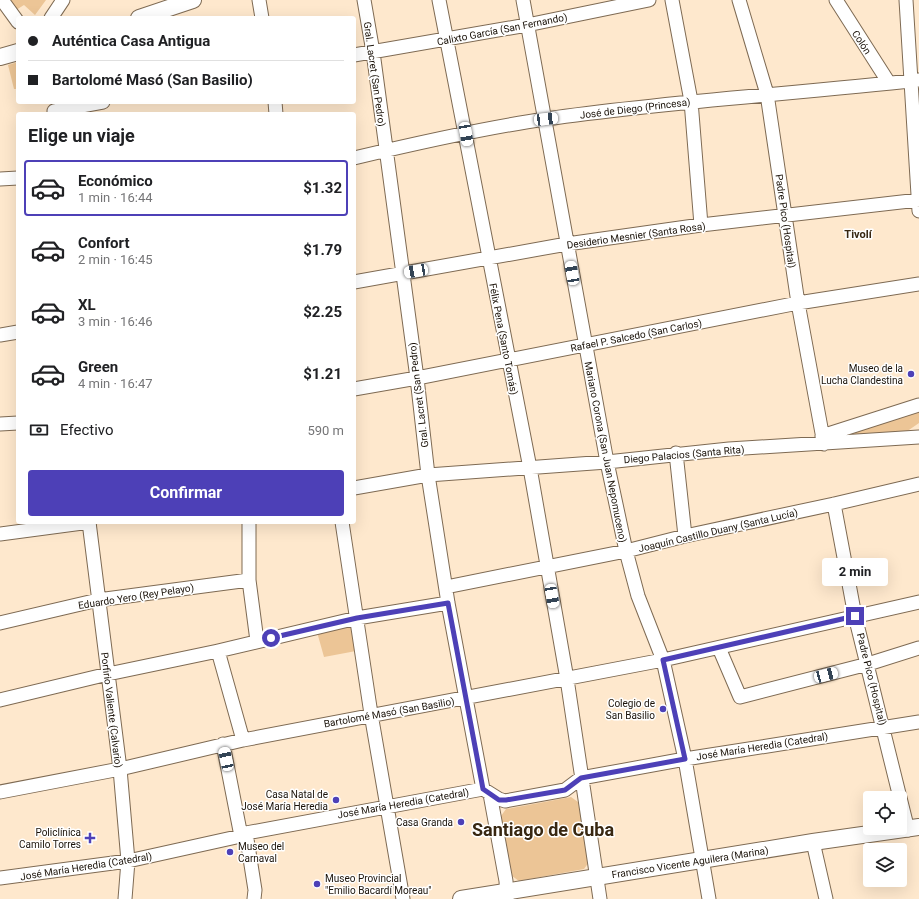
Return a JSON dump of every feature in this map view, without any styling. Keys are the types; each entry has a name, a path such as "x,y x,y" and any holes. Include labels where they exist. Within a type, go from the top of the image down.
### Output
{"main road":[{"path":"145,16 193,0"},
{"path":"0,57 16,53"},
{"name":"Francisco Vicente Aguilera (Marina)","path":"461,899 506,895 597,877 814,842 913,828"}],"street":[{"path":"2,0 10,16"},
{"path":"52,16 63,0"},
{"path":"259,0 262,16"},
{"name":"Gral. Lacret (San Pedro)","path":"364,0 373,52 385,150 417,378 428,475 448,603 466,698 506,881 506,895"},
{"name":"Félix Pena (Santo Tomás)","path":"439,0 448,39 488,259 530,468 567,679 584,800 597,877"},
{"name":"Mariano Corona (San Juan Nepomuceno)","path":"523,0 546,119 567,244 607,462 626,551 638,596 663,660 685,759 709,899"},
{"name":"Calixto García (San Fernando)","path":"356,56 528,25 649,0"},
{"path":"672,0 692,101 702,225"},
{"name":"Padre Pico (Hospital)","path":"739,0 767,94 798,303 823,440"},
{"name":"Colón","path":"836,0 889,83"},
{"path":"906,0 915,81 919,204"},
{"name":"José de Diego (Princesa)","path":"356,157 385,150 546,119 692,101 915,81"},
{"path":"53,109 89,104"},
{"path":"0,179 16,178"},
{"name":"Desiderio Mesnier (Santa Rosa)","path":"356,282 567,244 702,225 919,204"},
{"name":"Rafael P. Salcedo (San Carlos)","path":"356,389 798,303 919,284"},
{"path":"1,331 16,332"},
{"path":"823,440 914,407"},
{"path":"0,424 16,423"},
{"path":"914,437 919,429"},
{"name":"Diego Palacios (Santa Rita)","path":"356,488 428,475 607,462 676,453 823,440 914,437"},
{"path":"676,453 686,536"},
{"name":"Joaquín Castillo Duany (Santa Lucía)","path":"446,587 626,551 686,536 919,484"},
{"name":"Padre Pico (Hospital)","path":"834,504 855,616 884,727 913,828"},
{"path":"0,534 75,524"},
{"name":"Porfirio Valiente (Calvario)","path":"90,524 98,600 120,769 128,861 125,899"},
{"path":"249,524 249,580 257,641"},
{"path":"342,524 371,714 403,899"},
{"name":"Eduardo Yero (Rey Pelayo)","path":"0,623 98,600 249,580"},
{"name":"Bartolomé Masó (San Basilio)","path":"0,792 120,769 223,744 371,714 466,698 663,660 919,602"},
{"path":"0,700 357,618 448,603"},
{"path":"719,648 740,697 868,664 919,648"},
{"path":"218,651 243,740"},
{"name":"José María Heredia (Catedral)","path":"0,878 128,861 244,834 386,806 487,791 499,800 506,800 565,790 581,778 685,759 919,722"},
{"path":"223,744 244,834 255,890 254,899"},
{"path":"565,790 576,791 584,800"},
{"path":"814,842 826,899"},
{"path":"597,877 600,899"}],"shaded area":[{"path":"9,0 46,0 35,15 24,5 16,10"},
{"path":"16,63 16,89 14,89 8,65"},
{"path":"919,407 919,423 906,432 833,440"},
{"path":"352,623 356,651 324,657 317,632"},
{"path":"571,797 578,802 589,862 584,869 519,881 512,876 501,816 506,809"}],"place":[{"name":"Museo de la Lucha Clandestina","path":"911,374"},
{"name":"Colegio de San Basilio","path":"663,709"},
{"name":"Casa Natal de José María Heredia","path":"336,800"},
{"name":"Casa Granda","path":"461,822"},
{"name":"Policlínica Camilo Torres","path":"90,838"},
{"name":"Museo del Carnaval","path":"230,852"},
{"name":"Museo Provincial \"Emilio Bacardí Moreau\"","path":"317,884"}],"district":[{"name":"Tivolí","path":"858,234"},
{"name":"Santiago de Cuba","path":"543,830"}],"route":[{"path":"271,638 357,618 448,603 483,789 502,801 565,790 581,778 685,759 663,660 855,616"}]}
